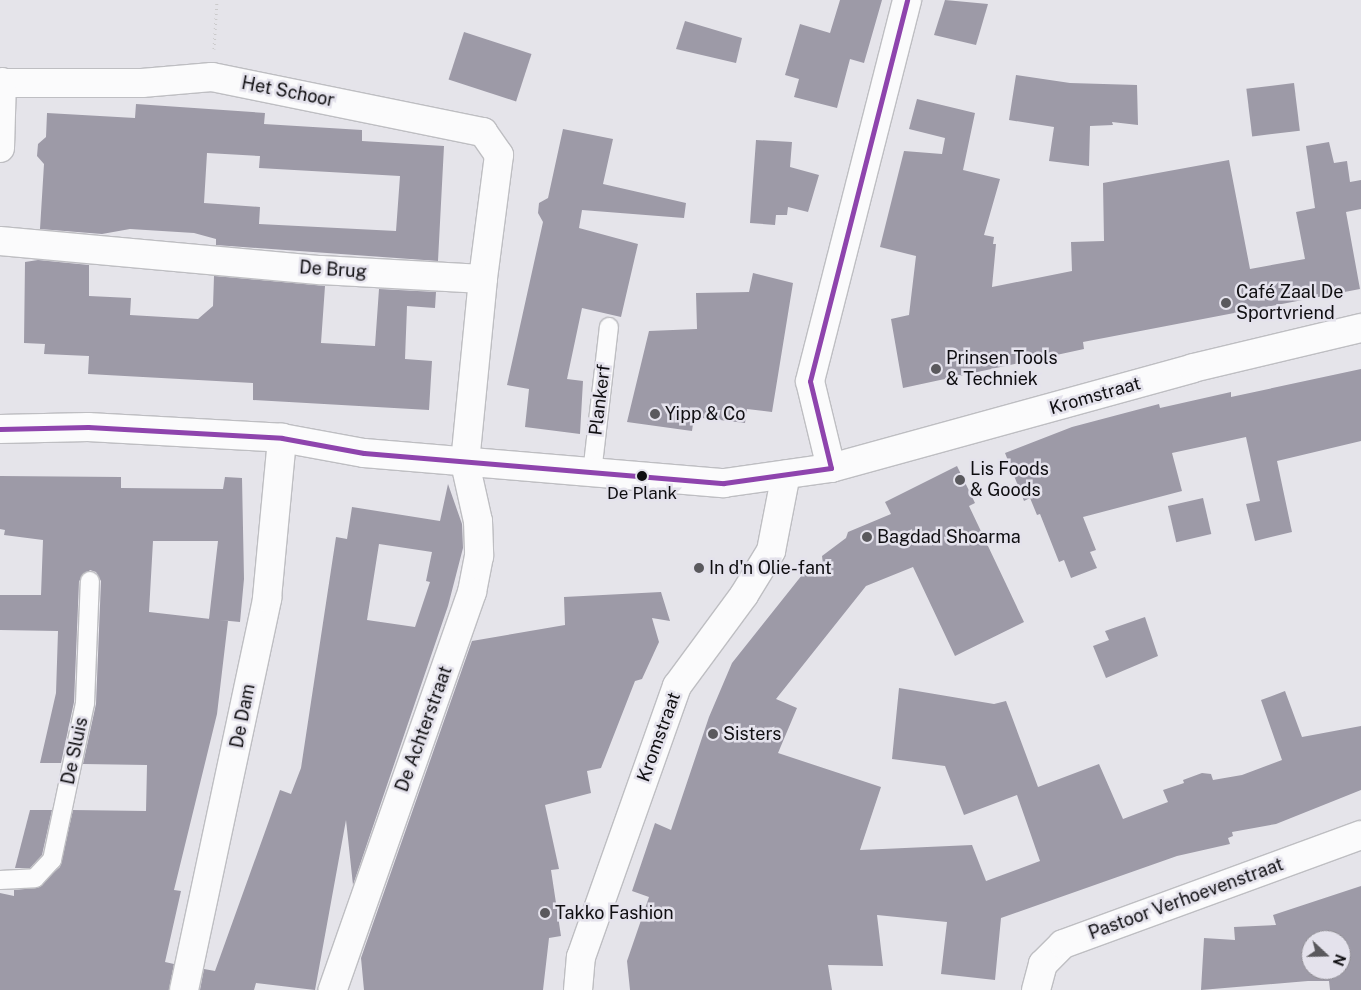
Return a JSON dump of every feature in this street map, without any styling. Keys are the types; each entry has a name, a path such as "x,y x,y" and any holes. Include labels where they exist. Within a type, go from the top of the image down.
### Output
{"street":[{"path":"0,429 88,428 282,438 364,453 465,463 724,483 831,468 810,381 907,0"},
{"name":"Het Schoor","path":"0,148 1,82 142,83 212,77 483,132 499,155 483,279"},
{"name":"De Brug","path":"0,241 321,270 483,279"},
{"path":"465,463 483,279"},
{"name":"Kromstraat","path":"831,468 1193,368 1361,328"},
{"name":"De Dam","path":"184,990 267,598 282,438"},
{"name":"De Achterstraat","path":"333,990 472,592 479,556 478,521 465,463"},
{"name":"Kromstraat","path":"578,990 581,957 676,686 744,595 771,551 786,474"},
{"name":"Pastoor Verhoevenstraat","path":"1036,990 1042,964 1063,944 1361,835"}],"lane":[{"name":"Plankerf","path":"592,473 609,327"},
{"name":"De Sluis","path":"0,880 34,878 52,860 85,703 90,581"}],"path":[{"path":"212,77 217,0"}],"building":[{"path":"840,0 882,0 864,63 850,59 837,108 794,97 799,79 785,75 800,24 830,33"},
{"path":"945,0 988,4 976,45 934,35"},
{"path":"685,21 742,38 736,63 676,49"},
{"path":"464,32 532,54 516,101 449,80"},
{"path":"1016,75 1070,83 1137,85 1138,125 1112,122 1113,125 1090,126 1089,166 1049,161 1054,127 1009,120"},
{"path":"1294,83 1300,131 1252,136 1246,89"},
{"path":"917,99 975,113 963,170 1000,179 984,235 994,237 993,244 996,244 992,287 1072,271 1071,242 1104,241 1103,183 1229,160 1250,269 1305,259 1296,212 1315,208 1306,146 1329,142 1334,163 1347,161 1350,182 1361,180 1361,209 1346,212 1360,289 1083,342 1084,349 903,388 891,319 909,315 916,256 880,247 904,151 942,154 945,138 909,129"},
{"path":"136,104 265,113 264,124 362,130 362,141 444,146 438,261 216,245 216,239 194,233 130,229 102,234 40,229 44,164 37,156 38,144 46,137 47,113 135,118","holes":["207,153 260,156 259,168 400,176 396,231 259,224 260,207 204,203"]},
{"path":"563,129 613,139 603,184 686,203 684,218 582,210 579,228 638,244 621,317 582,308 567,379 583,381 580,434 525,427 529,389 507,385 543,222 538,213 539,203 548,198"},
{"path":"756,140 792,142 790,167 819,175 808,212 788,207 787,215 776,215 775,225 750,223"},
{"path":"38,260 89,265 89,296 131,298 130,315 198,319 213,306 214,276 325,286 321,343 375,346 379,289 436,292 435,308 407,306 405,359 432,361 429,410 253,400 253,383 88,374 89,356 44,354 45,344 24,343 25,262"},
{"path":"753,273 793,283 772,412 747,409 745,423 694,417 692,431 627,422 649,331 697,329 696,293 749,292"},
{"path":"1361,369 1361,441 1277,461 1292,532 1255,541 1246,504 1260,501 1246,437 1172,453 1182,491 1083,517 1096,550 1090,552 1097,568 1071,578 1064,560 1059,562 1040,514 1037,515 1030,498 1024,501 1005,453 1072,427 1159,404 1160,408 1231,392 1231,397"},
{"path":"957,466 975,503 969,506 1024,622 955,656 913,567 866,586 776,699 797,708 778,753 881,787 860,850 972,845 986,881 1040,861 1017,795 964,815 945,766 892,759 899,688 994,704 1006,701 1038,787 1099,764 1123,819 1168,802 1163,790 1184,783 1183,780 1202,773 1211,774 1213,780 1242,775 1282,760 1261,700 1285,691 1302,737 1361,726 1361,790 1276,824 1232,832 1233,836 1228,838 1230,844 1177,856 1001,918 995,980 941,974 947,922 877,915 883,966 828,965 832,990 630,990 627,961 649,897 632,891 655,823 671,830 709,717 732,663 806,570 824,573 822,556 846,538 848,532 891,514 885,502"},
{"path":"0,476 121,477 121,488 223,489 225,477 242,478 244,579 240,622 219,620 228,621 217,714 174,890 181,891 165,962 174,964 169,990 0,990 0,893 14,896 14,890 36,888 60,867 73,810 146,811 147,765 83,764 96,704 101,581 96,572 90,570 79,581 74,702 61,763 40,763 56,693 58,631 0,630 0,595 41,595 43,540 4,535 5,530 0,529","holes":["153,541 218,541 209,619 149,612"]},
{"path":"448,484 462,524 463,548 448,606 353,885 346,820 315,990 256,983 254,990 200,990 204,969 215,971 280,790 291,794 301,768 336,537 347,539 352,507 440,521","holes":["379,544 432,552 426,581 430,582 415,627 367,620"]},
{"path":"1203,498 1211,534 1176,542 1168,506"},
{"path":"661,592 670,621 652,618 659,642 642,679 635,681 601,768 587,771 591,793 545,805 559,869 551,870 561,936 549,938 543,990 364,990 361,958 472,641 565,625 564,597"},
{"path":"1145,617 1158,656 1106,678 1093,646 1109,640 1105,631"},
{"path":"30,810 52,810 42,855 30,868 15,868"},
{"path":"1361,886 1361,990 1330,990 1329,981 1308,981 1201,990 1204,938 1235,940 1234,927 1276,925 1273,915"}],"transit line":[{"path":"831,468 810,381 907,0"},
{"path":"0,429 88,427 282,438 364,453 724,483 831,468"}],"place":[{"name":"Café Zaal De Sportvriend","path":"1226,303"},
{"name":"Prinsen Tools & Techniek","path":"936,369"},
{"name":"Yipp & Co","path":"655,414"},
{"name":"De Plank","path":"642,476"},
{"name":"Lis Foods & Goods","path":"960,480"},
{"name":"Bagdad Shoarma","path":"867,537"},
{"name":"In d'n Olie-fant","path":"699,568"},
{"name":"Sisters","path":"713,734"},
{"name":"Takko Fashion","path":"545,913"}]}
